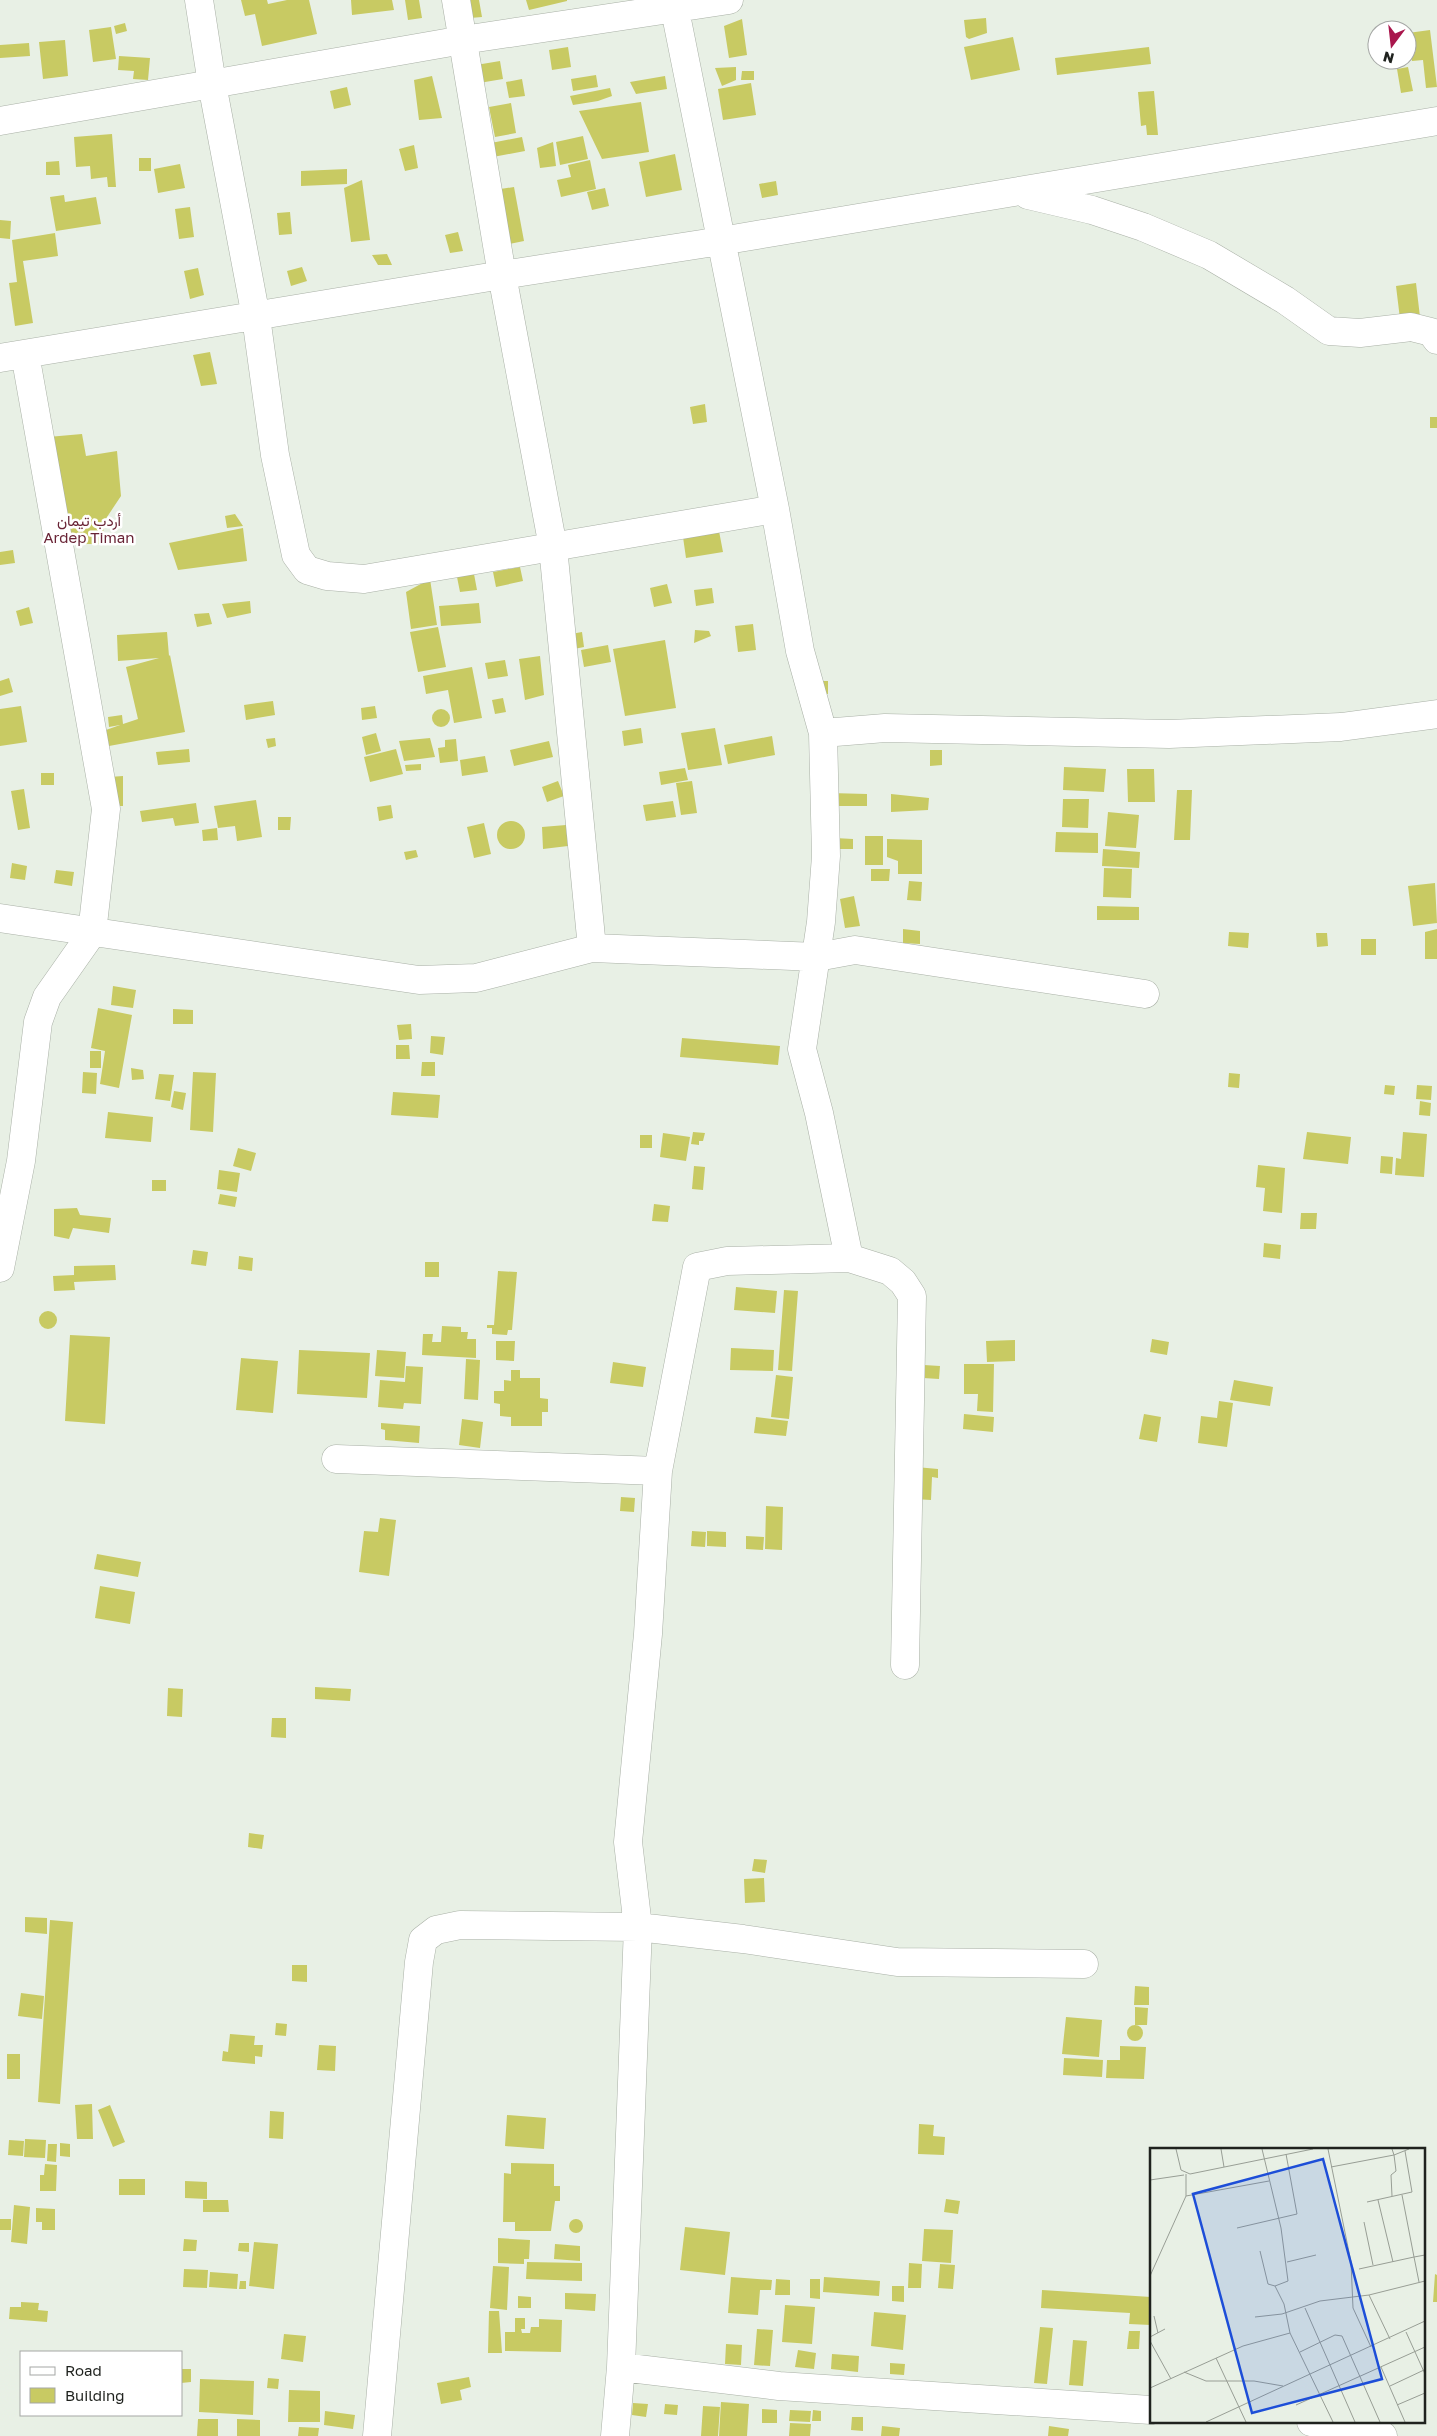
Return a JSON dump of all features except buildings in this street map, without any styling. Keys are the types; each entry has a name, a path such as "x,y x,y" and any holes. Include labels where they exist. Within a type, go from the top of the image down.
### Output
{"street":[{"path":"200,0 212,84 256,317 275,455 296,555 307,570 327,576 364,579 775,509"},
{"path":"456,0 502,275 553,548 592,948"},
{"path":"0,121 673,4 729,0"},
{"path":"673,4 775,509 800,651 823,733 826,856 817,957 802,1049 819,1113 849,1258"},
{"path":"0,1268 21,1161 38,1022 47,997 92,933 106,809 13,356 502,275 722,241 1437,121"},
{"path":"1014,192 1092,210 1143,227 1209,255 1285,300 1329,331 1360,333 1411,327 1431,332 1437,340"},
{"path":"823,733 885,728 1169,734 1341,728 1437,714"},
{"path":"0,918 418,980 476,978 592,948 817,957 855,950 1145,994"},
{"path":"615,2436 621,2367 638,1928 628,1842 648,1634 658,1471 697,1267 726,1261 849,1258 890,1271 903,1282 912,1296 905,1665"},
{"path":"336,1459 658,1471"},
{"path":"377,2436 419,1962 423,1940 436,1930 460,1925 638,1928 743,1939 897,1962 1084,1964"},
{"path":"621,2367 779,2386 1150,2410"},
{"path":"1321,2424 1383,2436"}],"district":[{"name":"أردب تيمان Ardep Timan","path":"89,530"}]}
